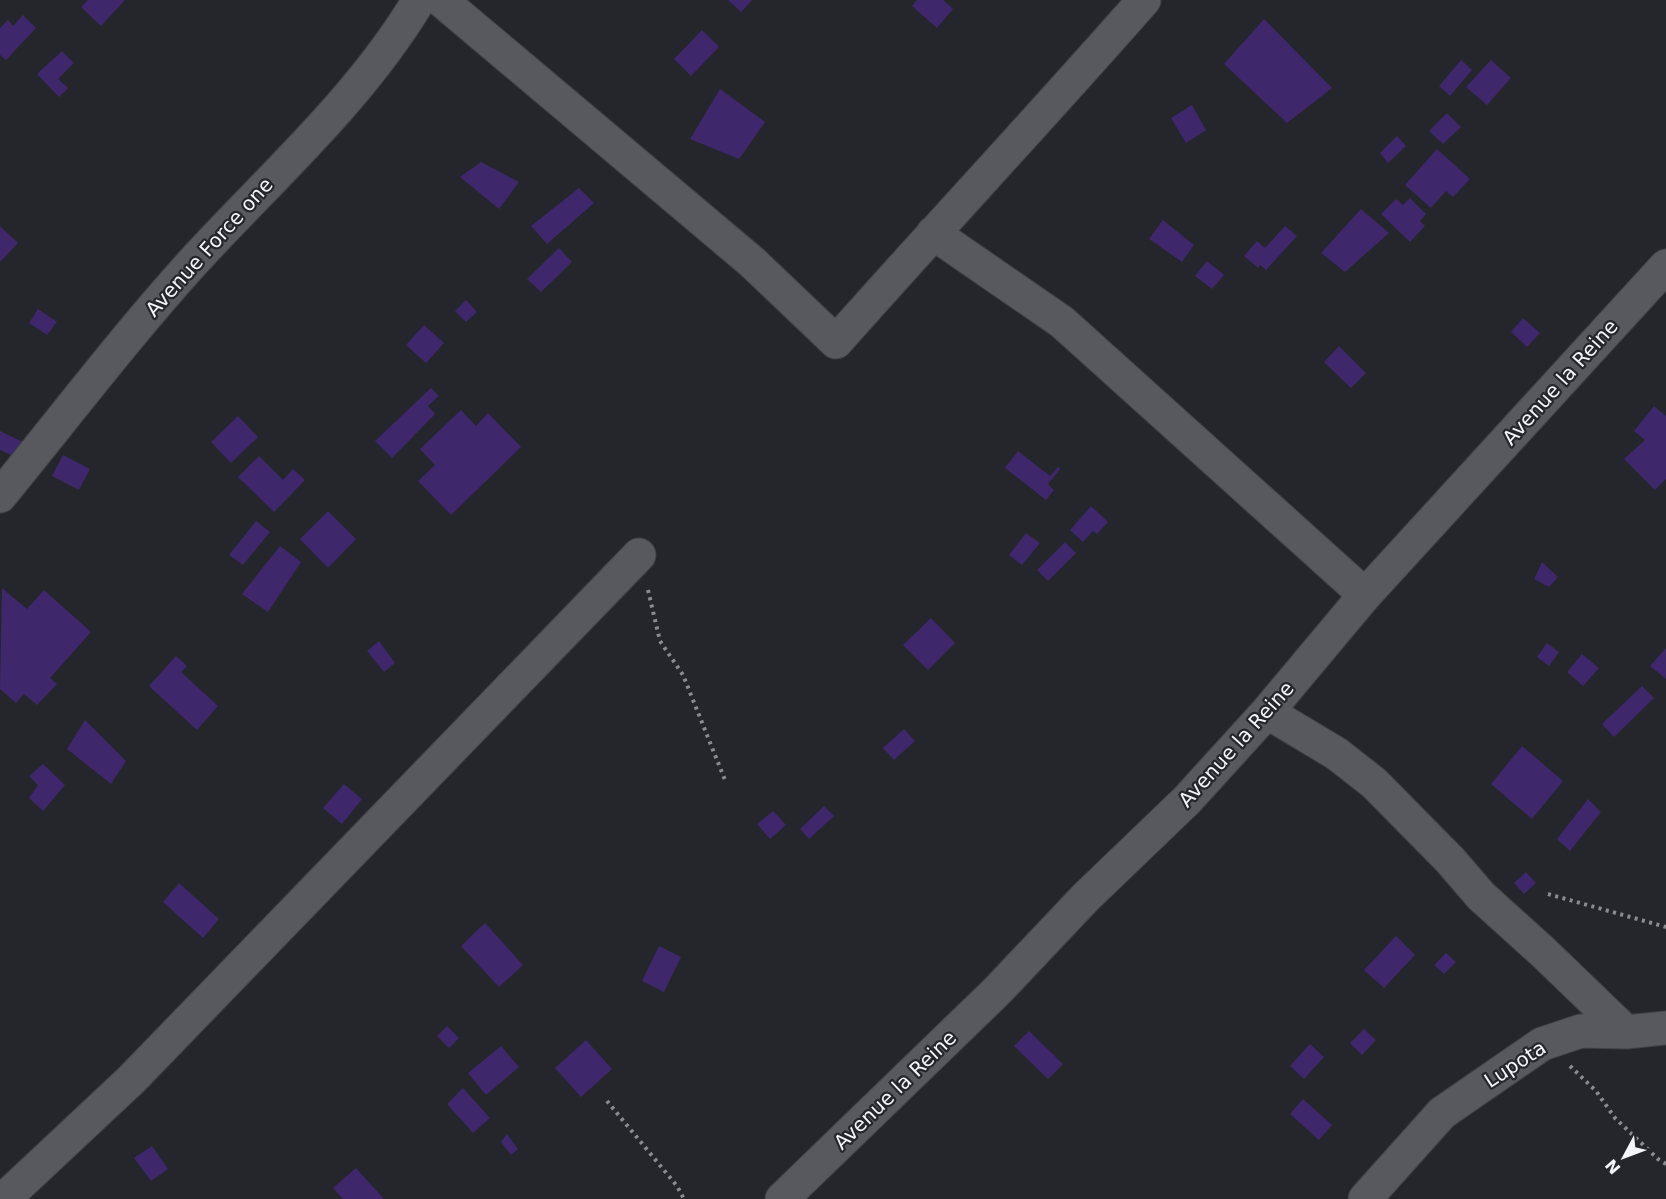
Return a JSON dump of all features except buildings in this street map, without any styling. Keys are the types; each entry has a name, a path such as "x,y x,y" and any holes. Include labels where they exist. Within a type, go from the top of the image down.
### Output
{"street":[{"name":"Avenue Force one","path":"0,496 173,284 360,85 404,26 419,0"},
{"path":"441,0 752,262 836,342 933,233 1007,156 1144,0"},
{"path":"933,233 1062,322 1365,595"},
{"name":"Avenue la Reine","path":"782,1199 996,991 1085,898 1187,800 1267,712 1365,595 1666,266"},
{"path":"4,1199 132,1079 639,555"},
{"path":"1267,712 1317,740 1374,783 1450,860 1480,896 1543,951 1626,1032"},
{"name":"Lupota","path":"1365,1199 1442,1113 1542,1044 1581,1031 1626,1032 1666,1028"}],"path":[{"path":"639,555 660,641 683,675 725,780"},
{"path":"1548,894 1666,927"},
{"path":"1542,1044 1577,1072 1615,1118 1666,1164"},
{"path":"607,1101 677,1186 684,1199"}]}
